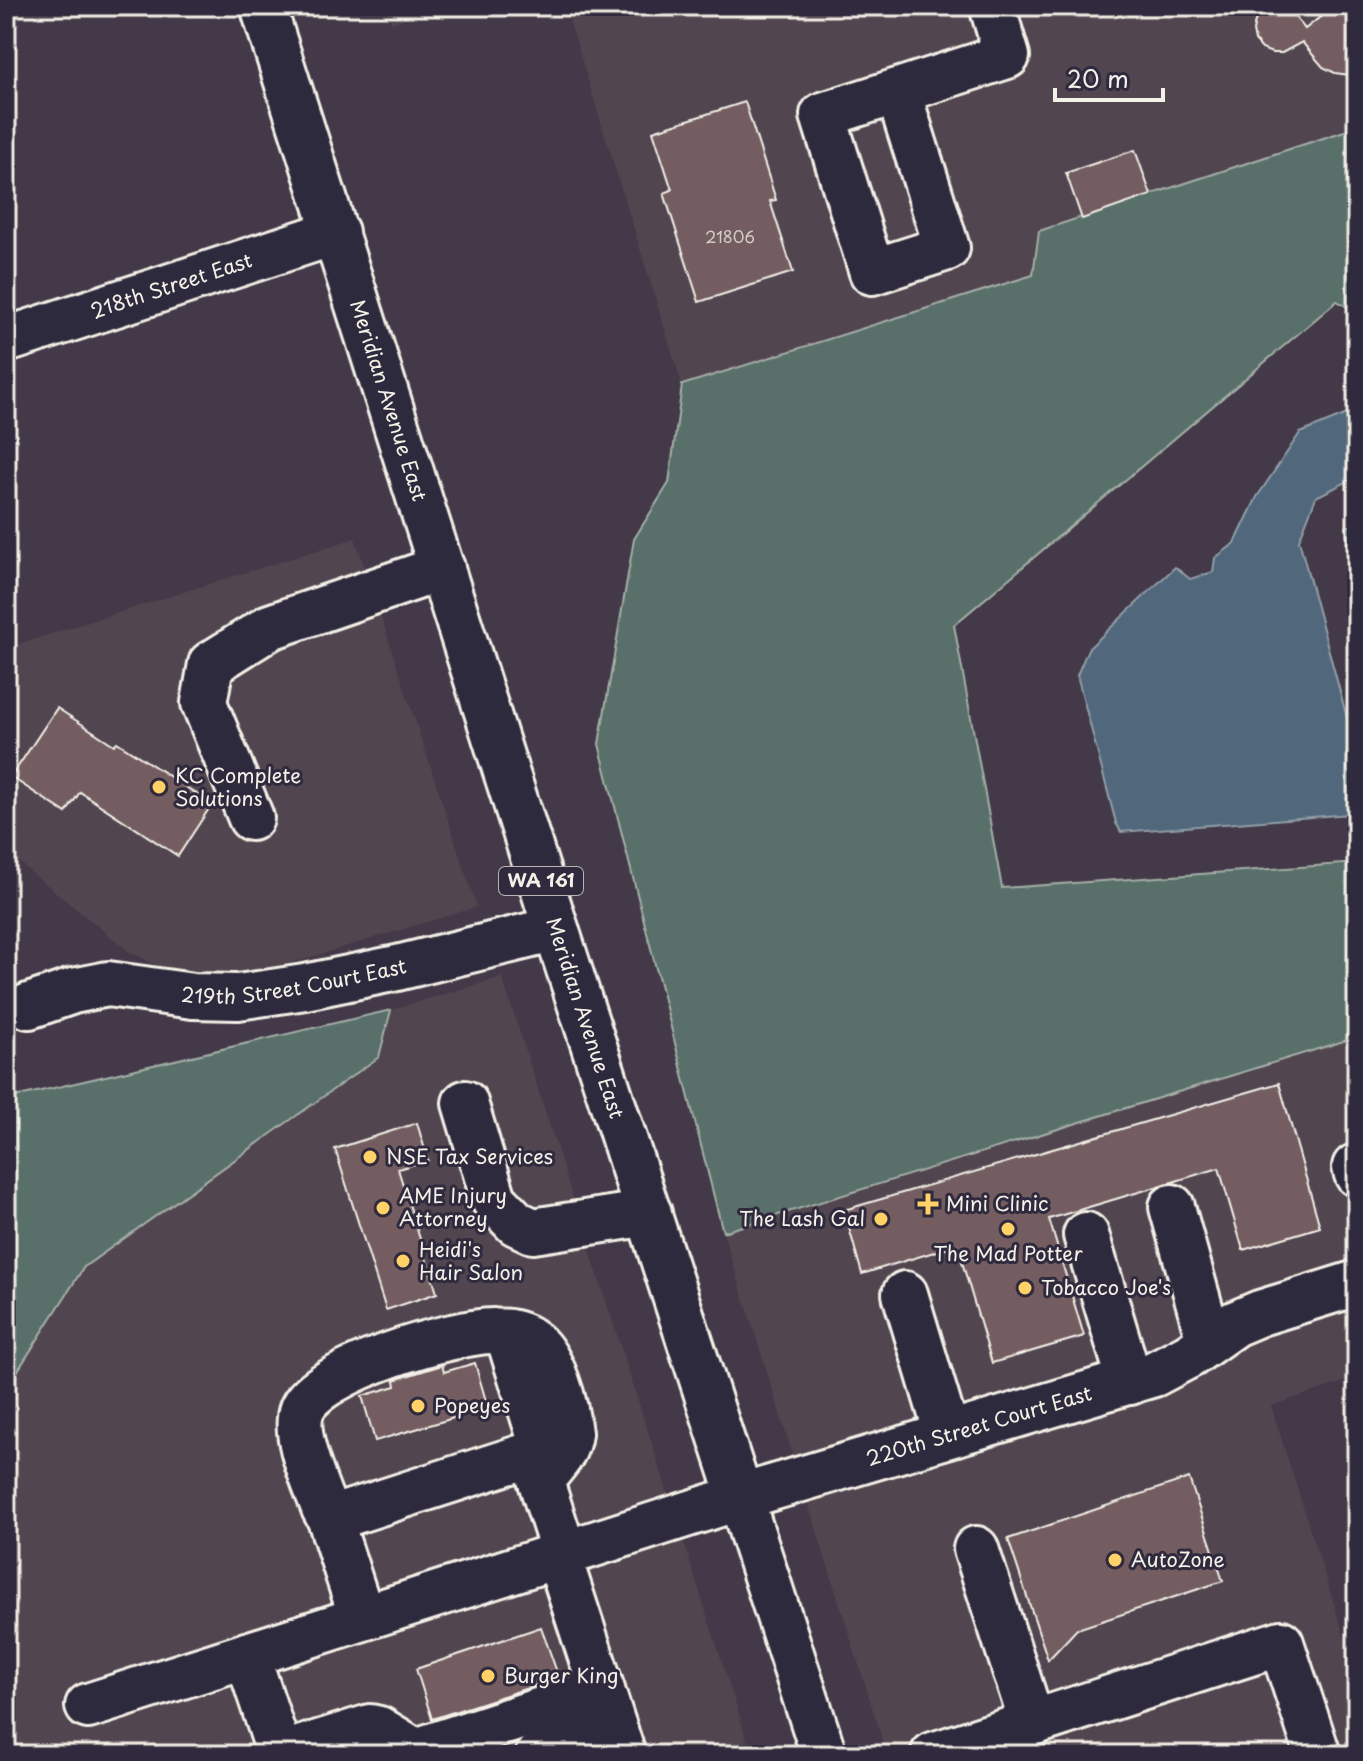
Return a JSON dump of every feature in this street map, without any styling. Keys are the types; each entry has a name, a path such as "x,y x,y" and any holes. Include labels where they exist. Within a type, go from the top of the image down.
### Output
{"main road":[{"name":"Meridian Avenue East","path":"263,6 556,929 824,1755"},
{"path":"898,92 1007,56 992,6"},
{"name":"218th Street East","path":"6,340 336,232"},
{"path":"251,818 204,703 211,664 270,627 442,568"},
{"name":"219th Street Court East","path":"29,1006 73,991 108,984 193,996 238,997 397,968 556,929"},
{"path":"465,1103 494,1200 516,1223 533,1231 649,1213"},
{"path":"1172,1207 1209,1340"},
{"path":"1086,1235 1130,1382"},
{"name":"220th Street Court East","path":"88,1706 741,1497 1154,1374 1190,1355 1234,1324 1357,1283"},
{"path":"905,1294 947,1434"},
{"path":"330,1519 536,1467 568,1445 568,1423 549,1360 541,1347 507,1332 471,1333 388,1356 343,1374 309,1398 302,1409 299,1433 362,1618"},
{"path":"536,1467 613,1725"},
{"path":"976,1549 1032,1722"},
{"path":"933,1755 1281,1643 1318,1755"},
{"path":"247,1655 280,1755 370,1727 379,1729 410,1753 613,1725"},
{"path":"538,1755 613,1725"}],"shaded area":[{"path":"386,6 444,6 391,23"},
{"path":"565,6 1357,6 1357,127 1039,230 1033,275 682,385"},
{"path":"355,538 477,907 285,965 235,975 192,976 159,967 128,951 6,852 6,648"},
{"path":"502,977 752,1755 12,1755 6,1738 6,1389 84,1267 379,1057 391,1010"},
{"path":"1357,1037 1357,1378 1271,1406 1357,1676 1357,1755 887,1755 723,1232"}],"green space":[{"path":"1357,127 1357,313 1337,301 954,625 1002,888 1357,863 1357,1037 723,1232 599,744 634,539 669,483 682,385 1033,275 1039,231"},
{"path":"391,1010 379,1057 84,1267 6,1389 6,1099"}],"water":[{"path":"1357,410 1357,477 1316,497 1299,540 1357,755 1357,806 1350,814 1121,832 1077,675 1088,649 1175,567 1190,579 1213,572 1215,558 1235,543 1257,497 1300,433"},
{"path":"1357,524 1357,617 1346,527"}],"building":[{"path":"1342,6 1357,8 1357,76 1335,73 1323,67 1302,42 1282,53 1272,53 1262,49 1255,41 1255,21 1260,12 1270,7 1290,11 1305,29 1329,10"},
{"path":"745,102 776,200 770,201 793,272 699,302 664,193 672,190 653,131"},
{"path":"1135,150 1151,195 1082,219 1066,173"},
{"path":"57,708 114,745 117,742 212,804 178,856 80,792 66,813 11,777"},
{"path":"1279,1083 1320,1227 1243,1250 1219,1168 1049,1219 1084,1336 992,1363 957,1245 862,1274 844,1210"},
{"path":"417,1123 428,1160 398,1169 437,1293 386,1310 335,1149"},
{"name":"Popeyes","path":"475,1363 486,1401 455,1410 457,1417 375,1441 362,1396 396,1386 397,1379 442,1365 444,1372"},
{"name":"AutoZone","path":"1189,1478 1223,1581 1077,1629 1048,1660 1008,1539"},
{"name":"Burger King","path":"541,1627 559,1678 432,1719 416,1669"}],"place":[{"name":"KC Complete Solutions","path":"159,787"},
{"name":"NSE Tax Services","path":"370,1157"},
{"name":"Mini Clinic","path":"928,1204"},
{"name":"AME Injury Attorney","path":"383,1208"},
{"name":"The Lash Gal","path":"881,1219"},
{"name":"The Mad Potter","path":"1008,1229"},
{"name":"Heidi's Hair Salon","path":"403,1261"},
{"name":"Tobacco Joe's","path":"1025,1288"},
{"name":"Popeyes","path":"418,1406"},
{"name":"AutoZone","path":"1115,1560"},
{"name":"Burger King","path":"488,1676"}]}
